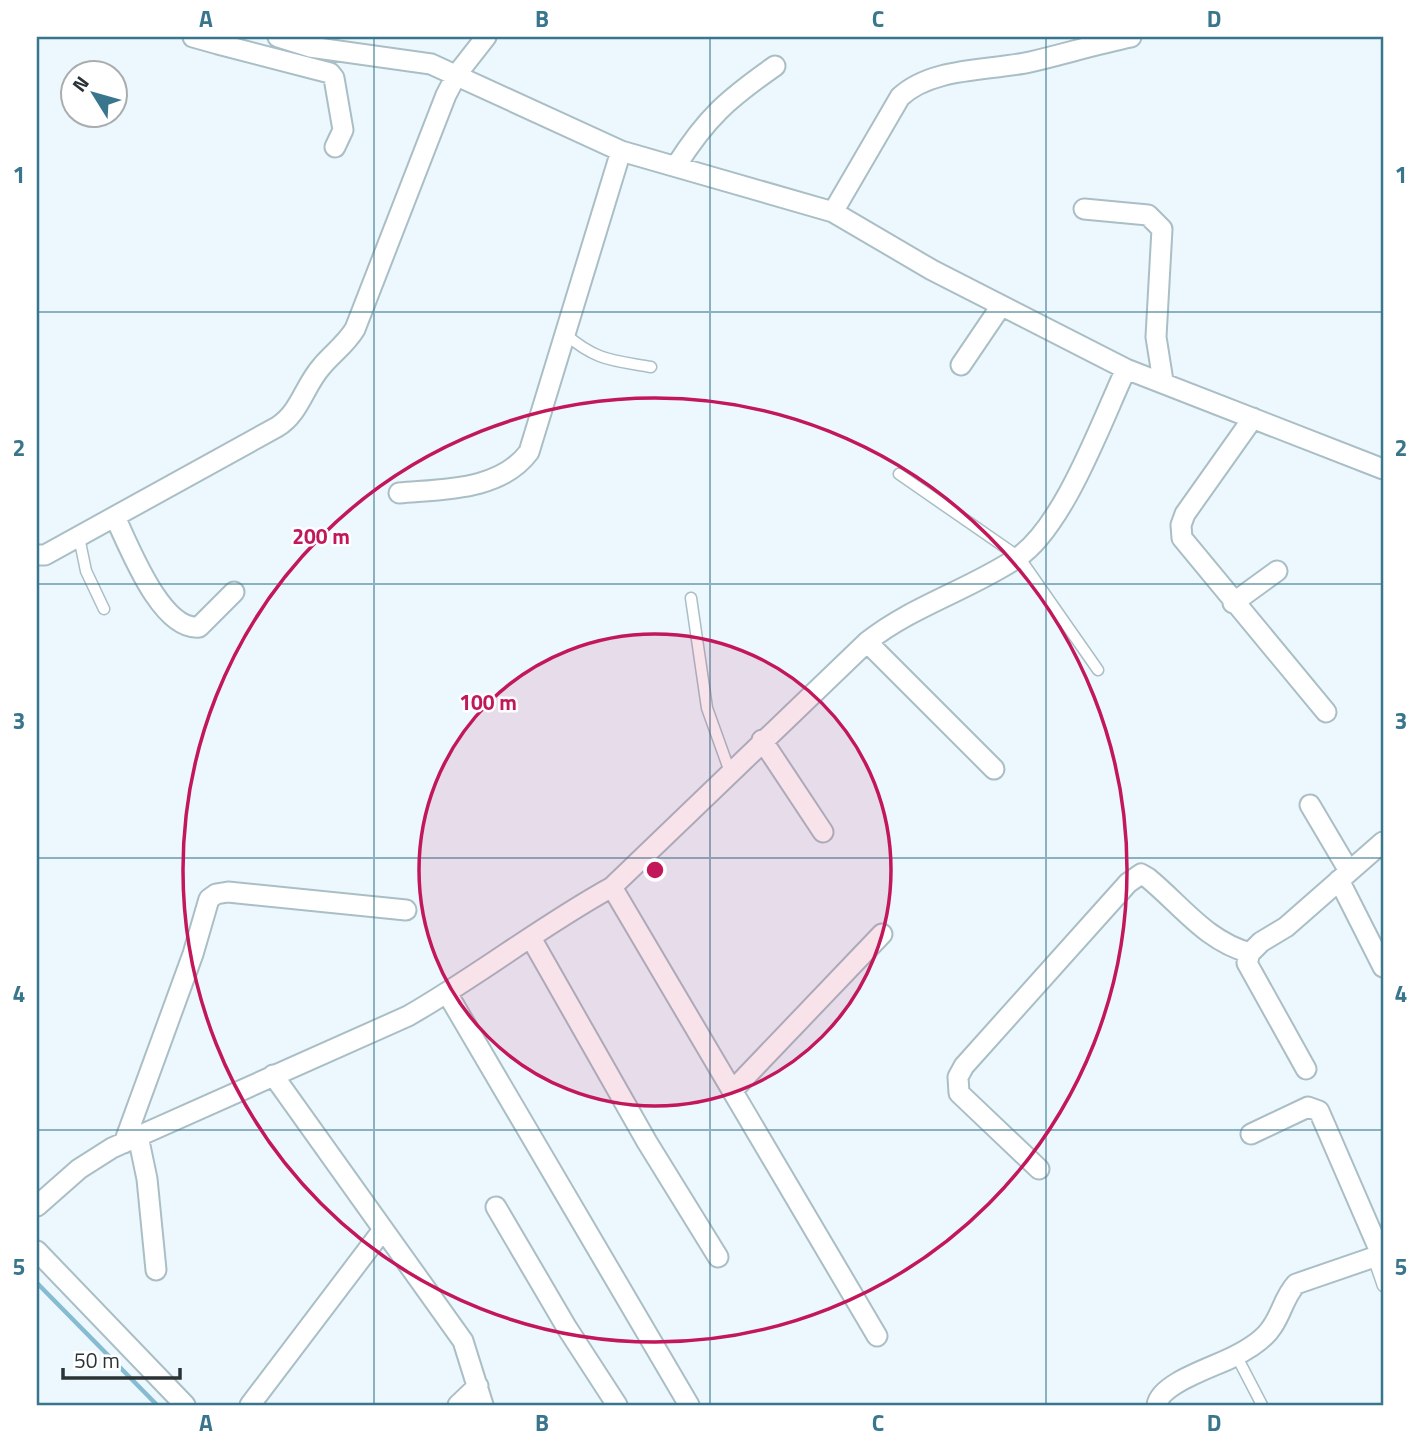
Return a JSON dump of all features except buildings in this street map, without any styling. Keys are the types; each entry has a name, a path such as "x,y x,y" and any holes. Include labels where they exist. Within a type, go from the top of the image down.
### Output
{"street":[{"path":"193,37 219,40 330,73 334,78 343,130 335,147"},
{"path":"278,37 310,47 431,64 621,151 833,212 1000,306 1126,369 1163,381 1383,469"},
{"path":"37,555 45,555 79,537 277,427 295,411 321,366 347,342 355,329 457,74 486,37"},
{"path":"833,212 900,97 911,86 929,79 1029,62 1131,37"},
{"path":"676,166 710,116 732,96 775,66"},
{"path":"399,493 468,486 509,473 529,452 621,151"},
{"path":"1084,209 1148,215 1162,229 1156,337 1163,381"},
{"path":"961,365 1000,306"},
{"path":"37,1206 79,1169 131,1140 382,1029 447,993 573,909 612,887 867,642 891,623 1019,557 1058,512 1126,369"},
{"path":"1253,418 1181,525 1182,538 1233,603 1326,712"},
{"path":"115,517 153,594 184,625 199,627 234,592"},
{"path":"1233,603 1276,571"},
{"path":"867,642 994,769"},
{"path":"762,740 823,832"},
{"path":"1310,805 1344,875 1383,967"},
{"path":"1306,1069 1247,963 1250,953 1286,927 1383,842"},
{"path":"1039,1169 959,1093 958,1077 964,1066 1128,883 1141,874 1148,878 1190,918 1226,947 1250,953"},
{"path":"612,887 877,1336"},
{"path":"156,1270 147,1179 131,1140 209,899 216,894 228,892 406,910"},
{"path":"732,1091 882,934"},
{"path":"530,938 648,1142 718,1256"},
{"path":"447,993 689,1405"},
{"path":"273,1075 463,1341 480,1396 458,1405"},
{"path":"1157,1405 1158,1399 1169,1387 1236,1355 1261,1339 1272,1327 1288,1293 1296,1284 1379,1255 1319,1111 1308,1107 1251,1134"},
{"path":"496,1207 567,1328 617,1405"},
{"path":"250,1405 382,1231"},
{"path":"37,1251 185,1405"}],"lane":[{"path":"565,334 587,353 601,359 652,367"},
{"path":"899,474 1019,557 1098,670"},
{"path":"79,537 86,571 104,608"},
{"path":"691,598 707,708 730,772"},
{"path":"1379,1255 1383,1286"},
{"path":"1236,1355 1262,1405"}],"waterway":[{"path":"37,1283 157,1405"}]}
